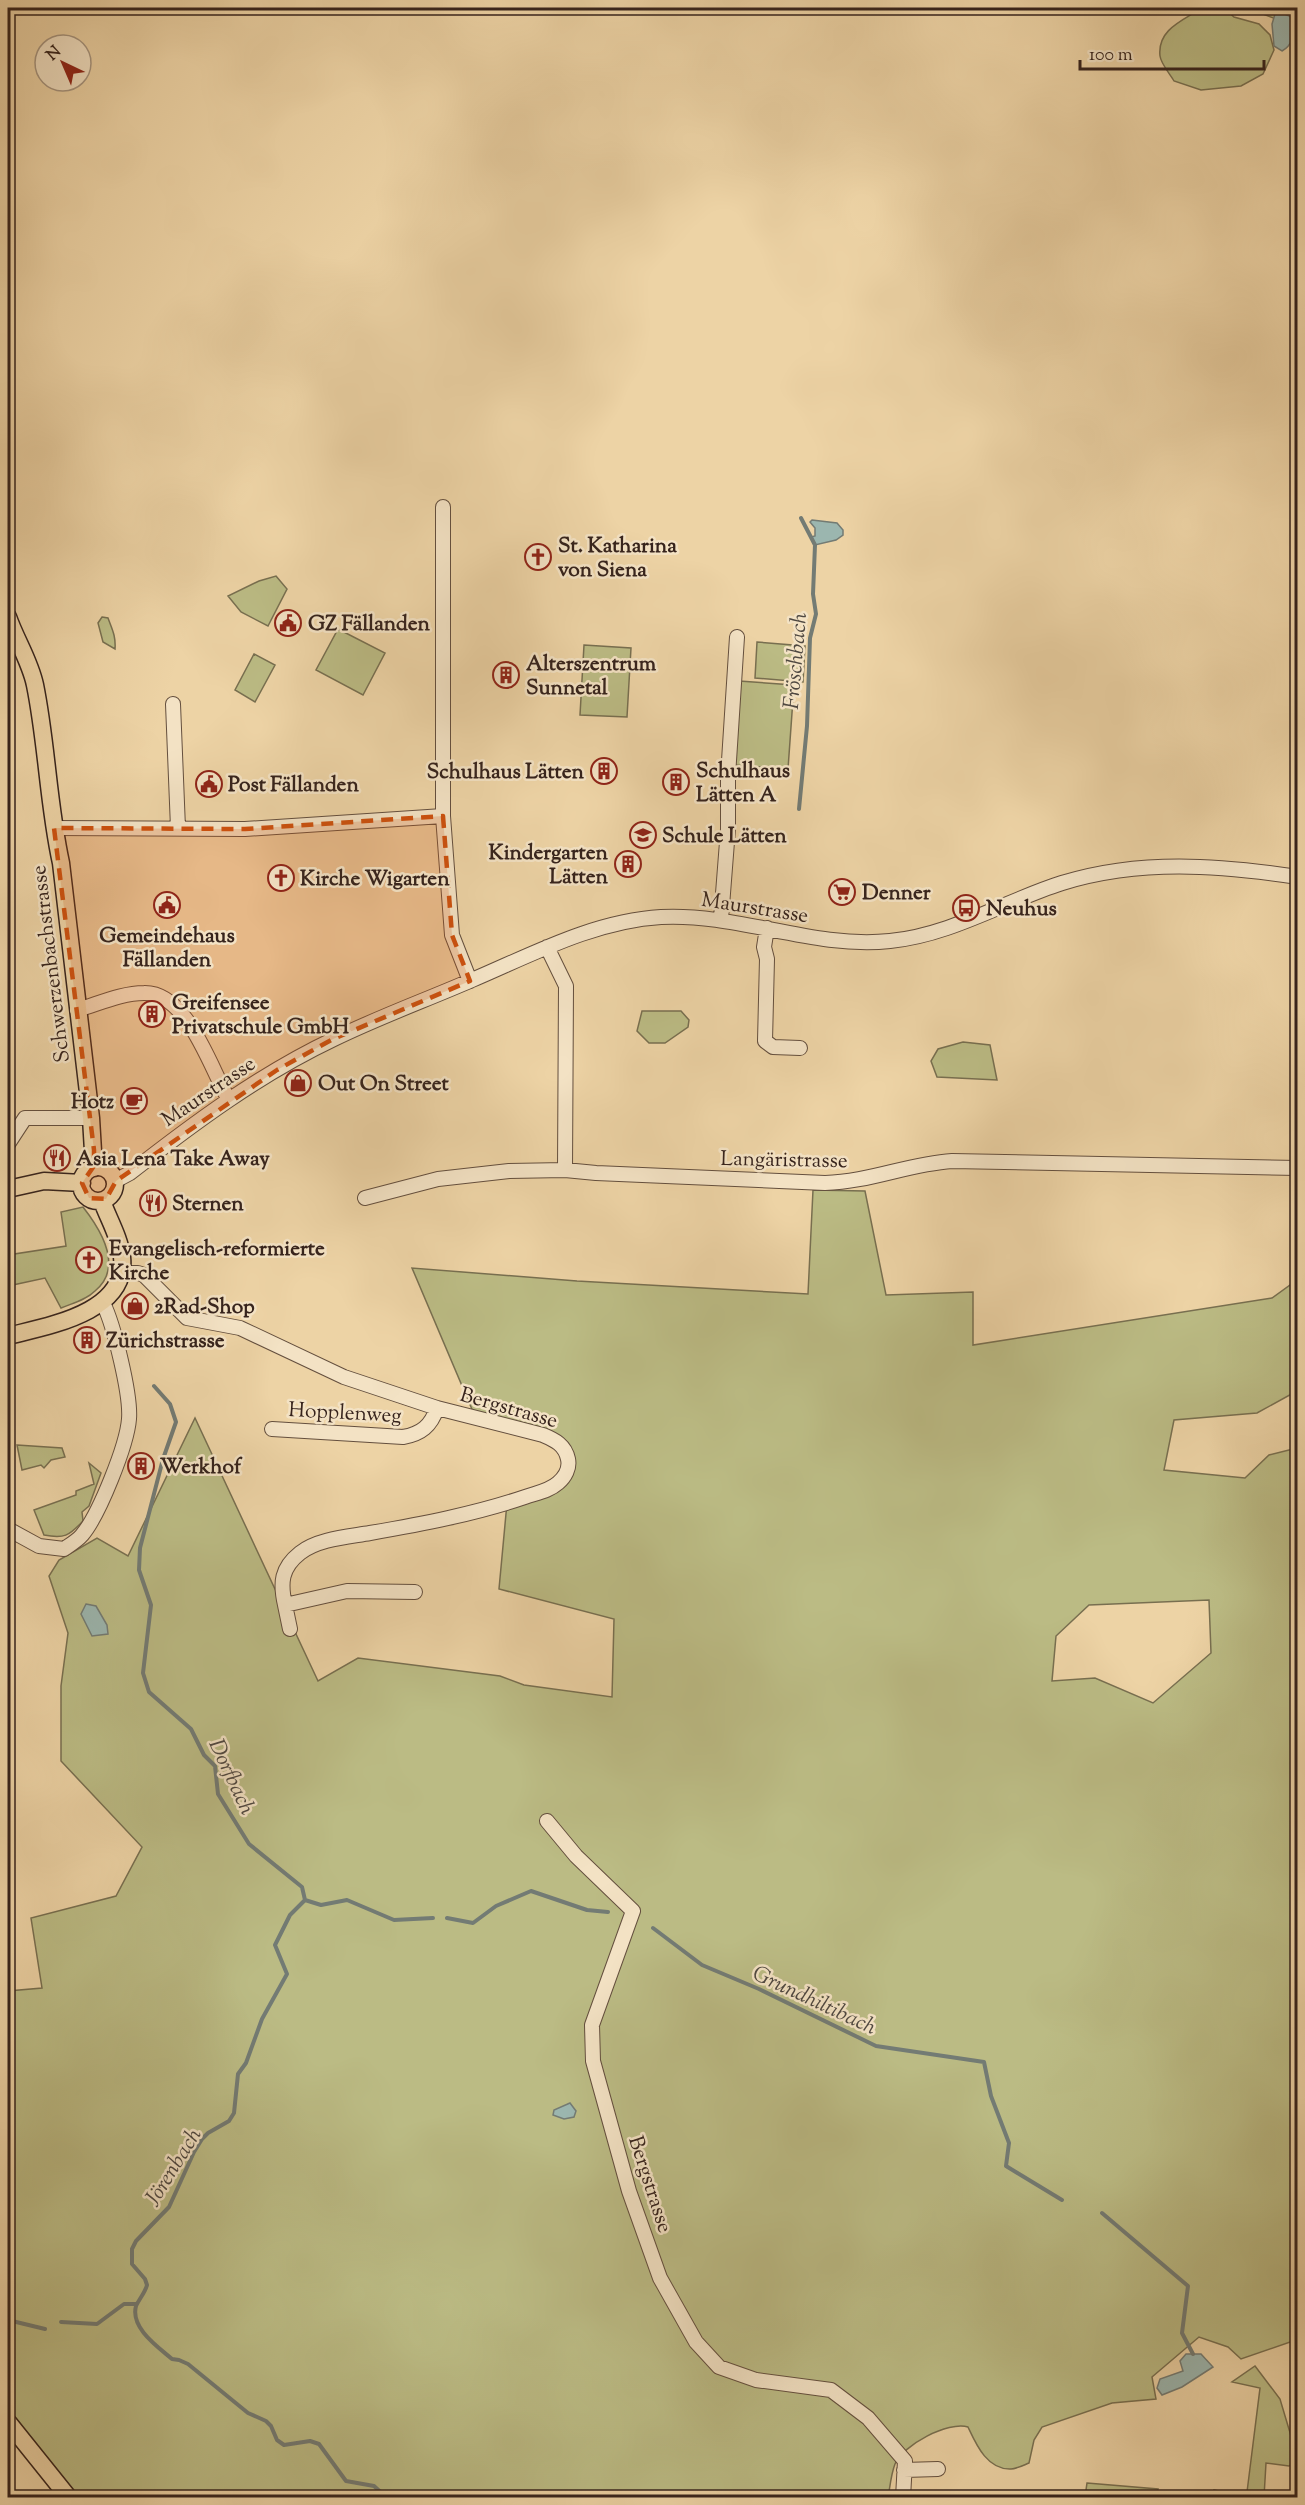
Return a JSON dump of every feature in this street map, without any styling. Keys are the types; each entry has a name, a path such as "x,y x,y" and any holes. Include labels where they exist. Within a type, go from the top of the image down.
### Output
{"main road":[{"name":"Schwerzenbachstrasse","path":"8,617 35,685 54,828 61,863 91,1118 94,1168"},
{"path":"94,1168 105,1169 115,1181 112,1193 102,1201 89,1198 83,1192 82,1183 86,1174 94,1168"},
{"path":"8,1189 44,1181 82,1183"},
{"path":"8,1336 48,1326 84,1313 103,1303 114,1290 121,1273 122,1255 102,1201"},
{"path":"8,2422 69,2498"}],"street":[{"path":"443,507 443,816 452,934 470,981"},
{"path":"721,919 728,829 728,776 737,637"},
{"path":"173,704 178,828"},
{"path":"54,828 245,828 443,816"},
{"name":"Maurstrasse","path":"115,1181 229,1100 333,1039 547,947 620,922 660,917 721,919 841,942 890,941 937,931 1063,883 1103,873 1149,867 1188,866 1238,868 1298,877"},
{"path":"767,928 764,947 767,959 765,1041 773,1047 800,1048"},
{"path":"547,947 566,986 565,1170"},
{"path":"77,1010 134,994 155,994 165,999 194,1031 229,1100"},
{"path":"8,1144 25,1118 91,1118"},
{"name":"Langäristrasse","path":"365,1198 438,1179 509,1171 565,1170 825,1183 861,1181 926,1163 952,1161 1298,1168"},
{"name":"Bergstrasse","path":"121,1273 144,1275 187,1318 240,1328 344,1377 437,1408 555,1439 567,1455 569,1464 566,1475 551,1488 507,1503 420,1524 332,1540 302,1552 286,1566 281,1582 290,1629"},
{"path":"8,1529 39,1546 64,1549 82,1536 116,1466 126,1435 128,1402 110,1317 103,1303"},
{"name":"Hopplenweg","path":"272,1429 402,1437 416,1435 429,1426 437,1408"},
{"path":"285,1605 347,1592 415,1592"},
{"name":"Bergstrasse","path":"547,1821 576,1856 633,1911 592,2025 593,2061 628,2191 660,2278 696,2342 719,2367 756,2380 831,2390 868,2418 904,2465"},
{"path":"903,2498 904,2465 938,2469"}],"highlighted area":[{"path":"443,816 452,935 470,981 333,1039 277,1070 116,1181 106,1199 89,1198 82,1183 94,1166 94,1150 54,828 245,829"}],"green space":[{"path":"1202,8 1224,8 1234,17 1259,24 1270,35 1274,50 1263,74 1241,86 1201,90 1174,81 1160,56 1163,39 1173,26"},
{"path":"1247,8 1297,8 1297,27"},
{"path":"276,576 287,589 268,626 241,612 228,596 259,581"},
{"path":"102,617 108,618 114,636 115,649 103,642 98,623"},
{"path":"338,629 385,653 363,695 316,670"},
{"path":"757,642 805,646 803,682 755,678"},
{"path":"584,645 631,648 627,717 580,715"},
{"path":"254,654 275,665 255,702 235,690"},
{"path":"739,681 794,685 788,769 733,765"},
{"path":"642,1011 681,1011 689,1020 688,1027 665,1043 649,1043 637,1031"},
{"path":"963,1042 990,1045 997,1080 937,1077 931,1061 938,1049"},
{"path":"813,1190 865,1191 886,1295 973,1292 973,1345 1272,1298 1297,1280 1297,1391 1257,1413 1174,1420 1164,1470 1245,1478 1269,1455 1297,1448 1297,2361 1293,2341 1241,2359 1228,2347 1199,2337 1152,2377 1156,2399 1112,2403 1042,2427 1034,2440 1029,2463 1020,2467 1003,2468 989,2461 968,2427 949,2428 927,2436 907,2449 895,2464 888,2498 69,2497 8,2422 8,1991 42,1988 31,1918 116,1896 142,1847 61,1761 61,1686 68,1633 49,1576 59,1560 97,1538 128,1556 195,1418 318,1681 358,1658 500,1676 524,1685 612,1697 614,1619 499,1589 507,1503 551,1488 569,1464 549,1441 477,1421 412,1268 577,1281 808,1294","holes":["1209,1600 1211,1653 1153,1703 1095,1678 1052,1681 1056,1636 1089,1605"]},
{"path":"83,1207 97,1226 109,1260 104,1281 95,1291 61,1308 45,1278 8,1286 8,1255 66,1246 61,1212"},
{"path":"17,1445 62,1448 65,1457 51,1460 44,1468 41,1465 22,1470"},
{"path":"89,1463 101,1473 89,1506 82,1512 83,1521 66,1535 57,1537 44,1535 34,1510 76,1495 76,1491 94,1484"},
{"path":"1255,2366 1280,2399 1291,2436 1297,2446 1297,2460 1289,2466 1266,2463 1264,2497 1246,2497 1260,2388 1232,2382"},
{"path":"1087,2483 1158,2489 1156,2497 1085,2497"},
{"path":"1214,2490 1246,2497 1213,2497"}],"water":[{"path":"1280,12 1296,19 1293,38 1282,51 1274,46 1272,24 1275,14"},
{"path":"812,520 837,523 843,530 843,535 836,540 815,545 811,537 815,536 815,528 810,522"},
{"path":"86,1604 96,1606 107,1625 108,1634 92,1636 81,1614"},
{"path":"570,2103 576,2111 574,2117 564,2119 553,2115 554,2110"},
{"path":"1186,2354 1201,2354 1213,2367 1182,2387 1162,2395 1157,2388 1160,2379 1183,2371 1180,2361"}],"waterway":[{"name":"Fröschbach","path":"799,809 807,726 810,638 816,614 813,594 815,545 801,518"},
{"name":"Dorfbach","path":"154,1386 170,1404 176,1422 163,1459 140,1548 139,1570 151,1605 143,1673 149,1692 191,1729 204,1755 215,1766 218,1794 249,1844 302,1887 305,1900"},
{"name":"Grundhiltibach","path":"447,1918 473,1923 496,1906 531,1891 587,1910 608,1912"},
{"name":"Jörenbach","path":"305,1900 290,1915 275,1945 287,1974 262,2019 246,2063 238,2074 234,2113 229,2121 202,2139 169,2207 136,2241 132,2249 132,2264 145,2279 147,2285 136,2306 135,2314 141,2329 153,2343 172,2359 188,2364 248,2413 266,2421 271,2426 277,2440 284,2445 310,2441 319,2444 346,2481 374,2486 387,2498"},
{"name":"Grundhiltibach","path":"305,1900 321,1905 347,1900 394,1920 433,1918"},
{"name":"Grundhiltibach","path":"653,1928 702,1965 759,1989 876,2046 984,2062 991,2096 1009,2143 1006,2166 1062,2200"},
{"name":"Grundhiltibach","path":"1102,2213 1188,2286 1182,2333 1193,2354"},
{"path":"61,2322 97,2324 124,2304 137,2304"},
{"path":"8,2320 45,2329"}],"place":[{"name":"St. Katharina von Siena","path":"538,557"},
{"name":"GZ Fällanden","path":"288,623"},
{"name":"Alterszentrum Sunnetal","path":"506,675"},
{"name":"Schulhaus Lätten","path":"604,771"},
{"name":"Schulhaus Lätten A","path":"676,782"},
{"name":"Post Fällanden","path":"209,784"},
{"name":"Schule Lätten","path":"643,835"},
{"name":"Kindergarten Lätten","path":"628,864"},
{"name":"Kirche Wigarten","path":"281,878"},
{"name":"Denner","path":"842,892"},
{"name":"Gemeindehaus Fällanden","path":"167,905"},
{"name":"Neuhus","path":"966,908"},
{"name":"Greifensee Privatschule GmbH","path":"152,1014"},
{"name":"Out On Street","path":"298,1083"},
{"name":"Hotz","path":"134,1101"},
{"name":"Asia Lena Take Away","path":"57,1158"},
{"name":"Sternen","path":"153,1203"},
{"name":"Evangelisch-reformierte Kirche","path":"89,1260"},
{"name":"2Rad-Shop","path":"135,1306"},
{"name":"Zürichstrasse","path":"87,1340"},
{"name":"Werkhof","path":"141,1466"}]}
